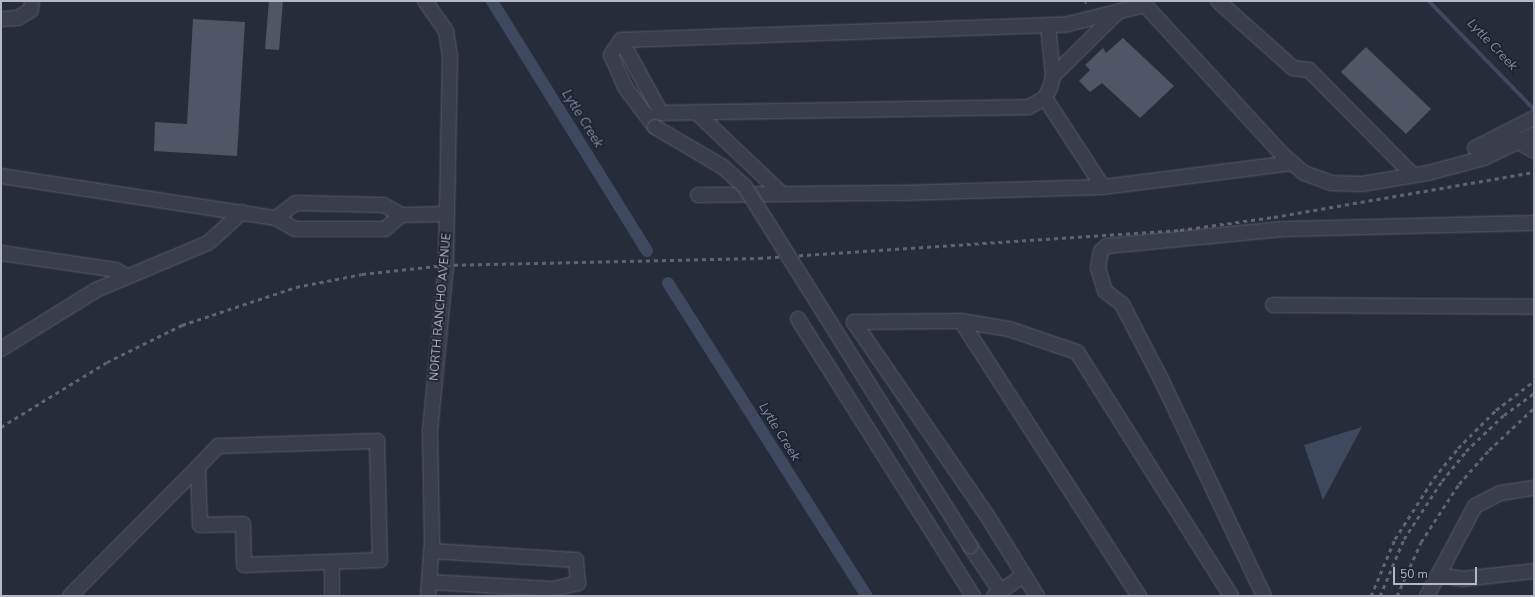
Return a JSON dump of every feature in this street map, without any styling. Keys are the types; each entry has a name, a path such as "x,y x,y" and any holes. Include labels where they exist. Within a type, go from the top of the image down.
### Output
{"street":[{"path":"1,19 18,18 31,10 32,1"},
{"name":"NORTH RANCHO AVENUE","path":"425,1 446,30 450,49 446,265 430,430 431,551 428,596"},
{"path":"1218,1 1293,68 1309,70 1413,175"},
{"path":"621,40 1068,24 1145,5 1292,163 1304,174 1331,183 1362,184 1413,175 1525,139 1534,151"},
{"path":"621,40 661,113 1029,107 1045,98 1053,76 1118,12"},
{"path":"1048,25 1053,76"},
{"path":"621,40 611,55 625,87 655,127 723,167 745,187 970,546 997,594 1024,575"},
{"path":"1045,98 1103,187"},
{"path":"697,113 781,193"},
{"path":"1479,153 1515,127 1534,118"},
{"path":"698,194 901,193 1103,187 1292,163"},
{"path":"1,176 276,218 295,229 385,229 401,215"},
{"path":"276,218 296,203 384,205 401,215 447,214"},
{"path":"1,349 96,290 208,243 242,212"},
{"path":"1264,596 1162,381 1122,304 1104,291 1098,268 1101,251 1107,246 1283,229 1534,223"},
{"path":"1,253 116,270 127,276"},
{"path":"1273,305 1534,307"},
{"path":"798,319 973,596"},
{"path":"961,321 1139,596"},
{"path":"1037,596 988,517 854,322 961,321 1009,329 1077,352 1231,596"},
{"path":"70,596 218,446 377,441 380,560 244,564 243,524 200,525 198,467"},
{"path":"1432,585 1475,506 1501,493 1534,488"},
{"path":"429,582 553,589 578,583 576,560 431,551"},
{"path":"332,562 332,596"},
{"path":"1432,585 1462,579 1534,571"}],"water":[{"path":"1362,427 1323,500 1304,445"}],"building":[{"path":"269,1 283,1 279,50 265,49"},
{"path":"193,19 245,22 237,156 154,151 155,122 187,124"},
{"path":"1123,38 1174,86 1140,118 1102,83 1090,92 1079,81 1090,70 1085,65 1103,48 1106,53"},
{"path":"1366,47 1431,109 1406,134 1341,72"}],"waterway":[{"name":"Lytle Creek","path":"492,1 647,251"},
{"name":"Lytle Creek","path":"1429,1 1534,109"},
{"name":"Lytle Creek","path":"668,283 867,596"}],"railway":[{"path":"1,427 107,362 182,325 296,287 362,274 446,265 759,258 1180,230 1274,217 1534,172"},
{"path":"1371,596 1395,539 1434,478 1458,448 1496,410 1534,381"},
{"path":"1380,596 1404,539 1442,481 1466,451 1504,415 1534,393"},
{"path":"1397,596 1421,542 1459,484 1489,450 1534,408"}]}
